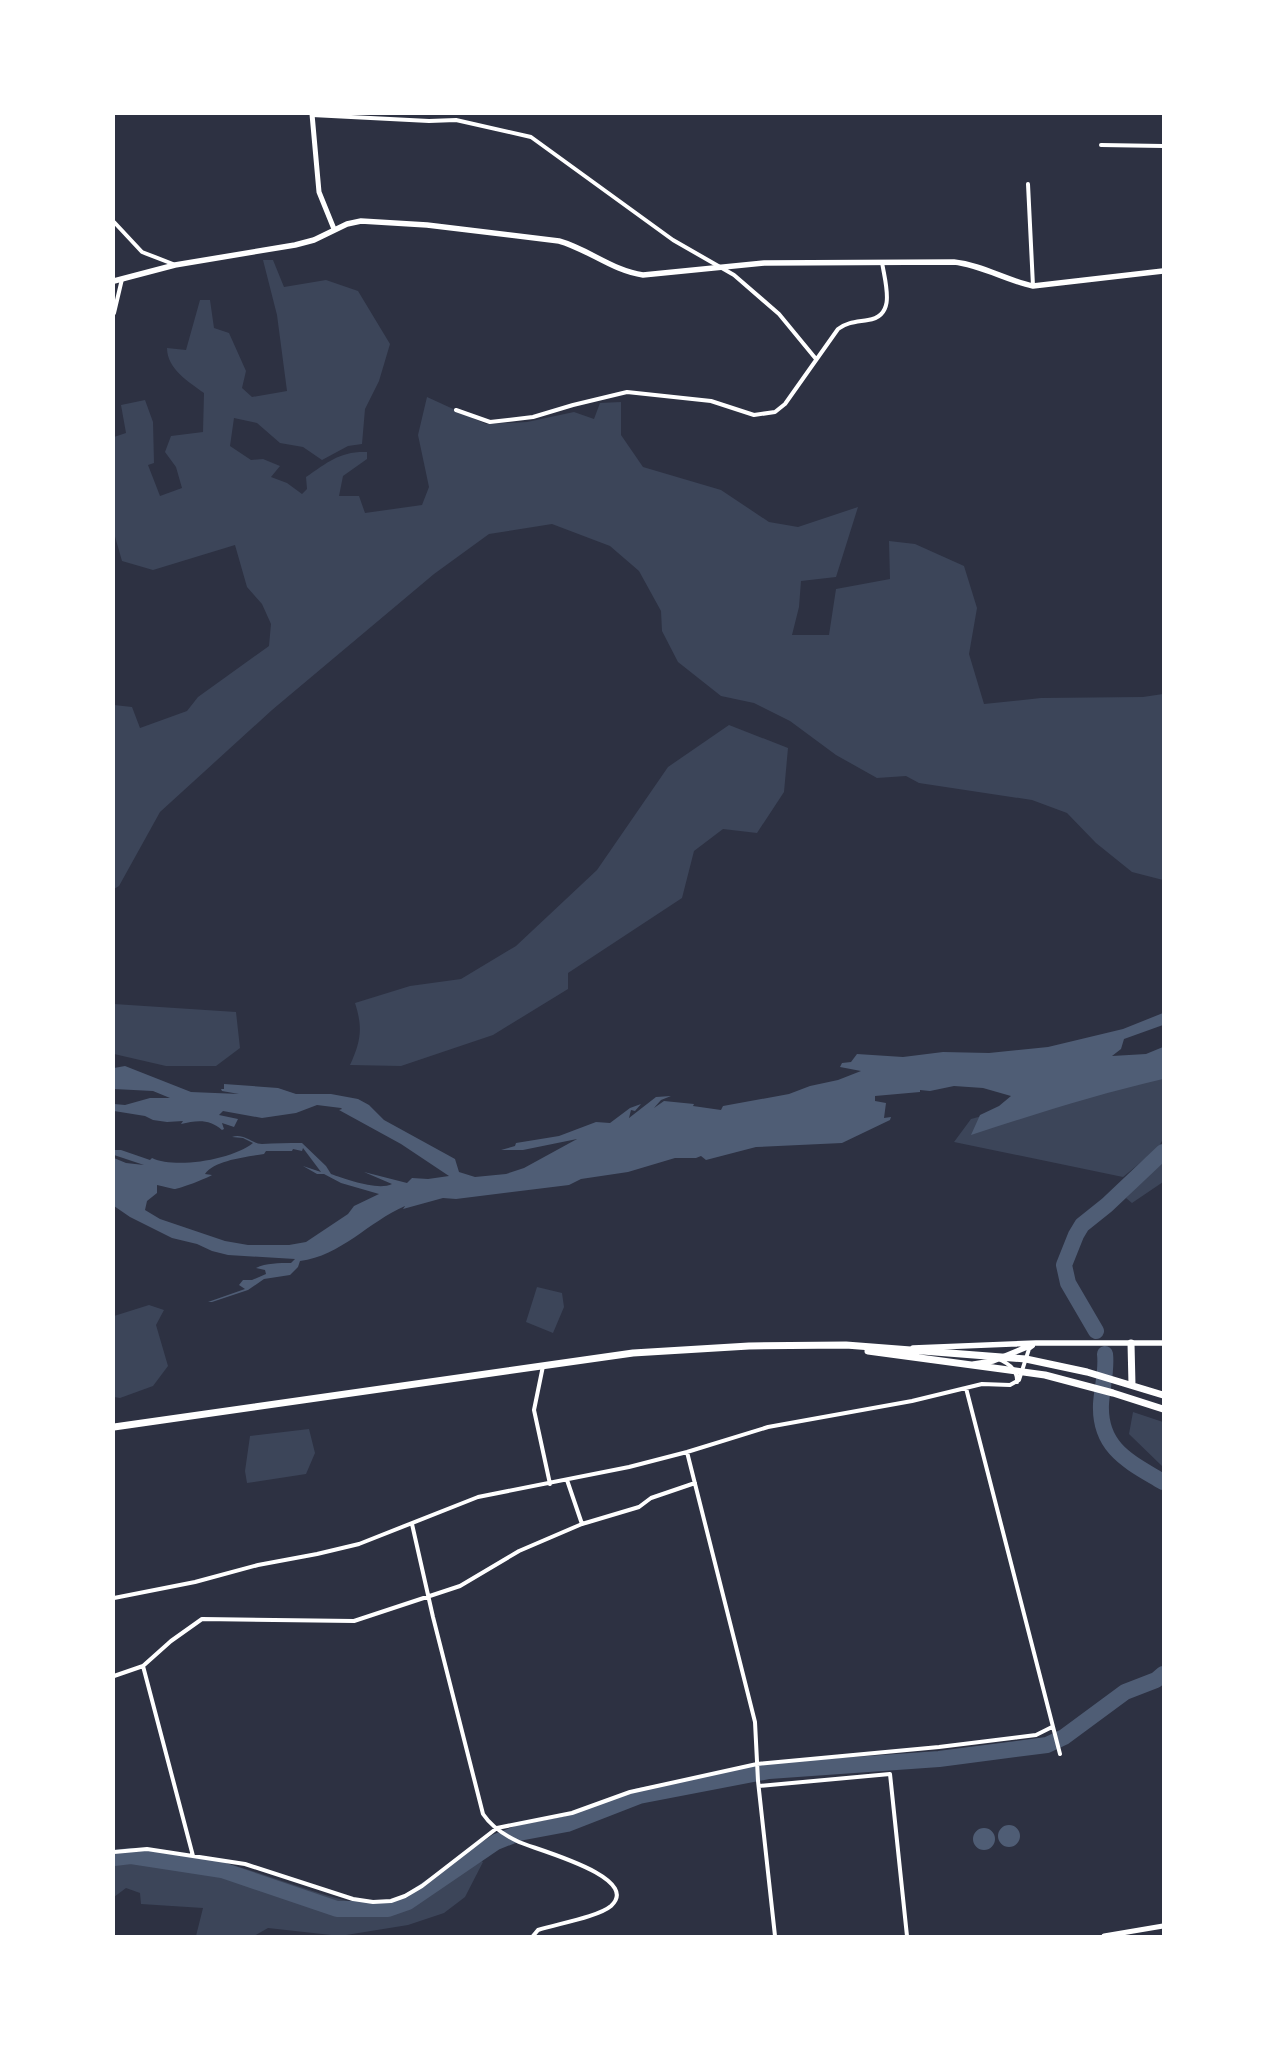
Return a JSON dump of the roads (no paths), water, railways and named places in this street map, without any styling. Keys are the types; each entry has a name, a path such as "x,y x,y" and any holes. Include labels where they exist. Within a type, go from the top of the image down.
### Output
{"highway":[{"path":"1131,1343 1132,1385"},
{"path":"114,1427 543,1366 681,1349 846,1345 1026,1359 1094,1374 1163,1395"},
{"path":"816,1346 898,1353 1023,1371 1113,1392 1163,1409"}],"main road":[{"path":"114,281 175,265 295,245 314,240 334,229 360,221 387,222 558,241 575,246 628,273 643,275 764,263 954,262 975,264 1017,283 1033,286 1163,271"},
{"path":"971,1365 1001,1358 1036,1343"},
{"path":"903,1348 1036,1343 1163,1343"}],"street":[{"path":"334,229 319,192 312,114 429,121 456,120 531,137 673,240 722,268 745,284 779,314 816,359"},
{"path":"1101,144 1163,146"},
{"path":"1028,184 1033,286"},
{"path":"114,222 142,252 175,265"},
{"path":"456,410 490,422 524,418 627,392 712,402 754,415 763,416 775,412 785,404 838,328 846,324 874,319 883,314 888,307 882,262"},
{"path":"114,313 122,279"},
{"path":"114,1598 195,1582 258,1565 359,1544 478,1497 550,1484 687,1452 768,1427 912,1401 982,1384 1010,1386 1017,1382 1023,1371 1029,1349 1036,1343"},
{"path":"1001,1358 1014,1370 1017,1382"},
{"path":"543,1366 534,1410 550,1484"},
{"path":"966,1388 1060,1754"},
{"path":"687,1452 756,1722 758,1784 774,1936"},
{"path":"567,1480 582,1524"},
{"path":"114,1676 143,1666 171,1641 202,1619 354,1622 460,1586 519,1551 582,1524 639,1507 651,1498 695,1482"},
{"path":"412,1524 428,1597 483,1814 489,1823 518,1842 586,1868 609,1881 616,1889 616,1898 611,1906 598,1912 538,1930 532,1936"},
{"path":"143,1666 194,1856"},
{"path":"114,1852 147,1849 245,1864 353,1899 373,1902 390,1901 405,1896 422,1886 497,1828 572,1813 630,1792 757,1767 1036,1735 1052,1727"},
{"path":"758,1784 890,1774 907,1936"},
{"path":"1104,1936 1163,1926"}],"waterway":[{"path":"1096,1331 1068,1283 1064,1265 1082,1225 1107,1205 1163,1152"},
{"path":"1105,1354 1105,1373 1101,1404 1105,1432 1111,1443 1128,1460 1163,1482"},
{"path":"114,1858 131,1856 222,1870 337,1909 388,1909 408,1902 496,1842 519,1833 567,1824 639,1796 769,1771 939,1759 1047,1745 1064,1737 1125,1692 1156,1680 1163,1674"}]}
